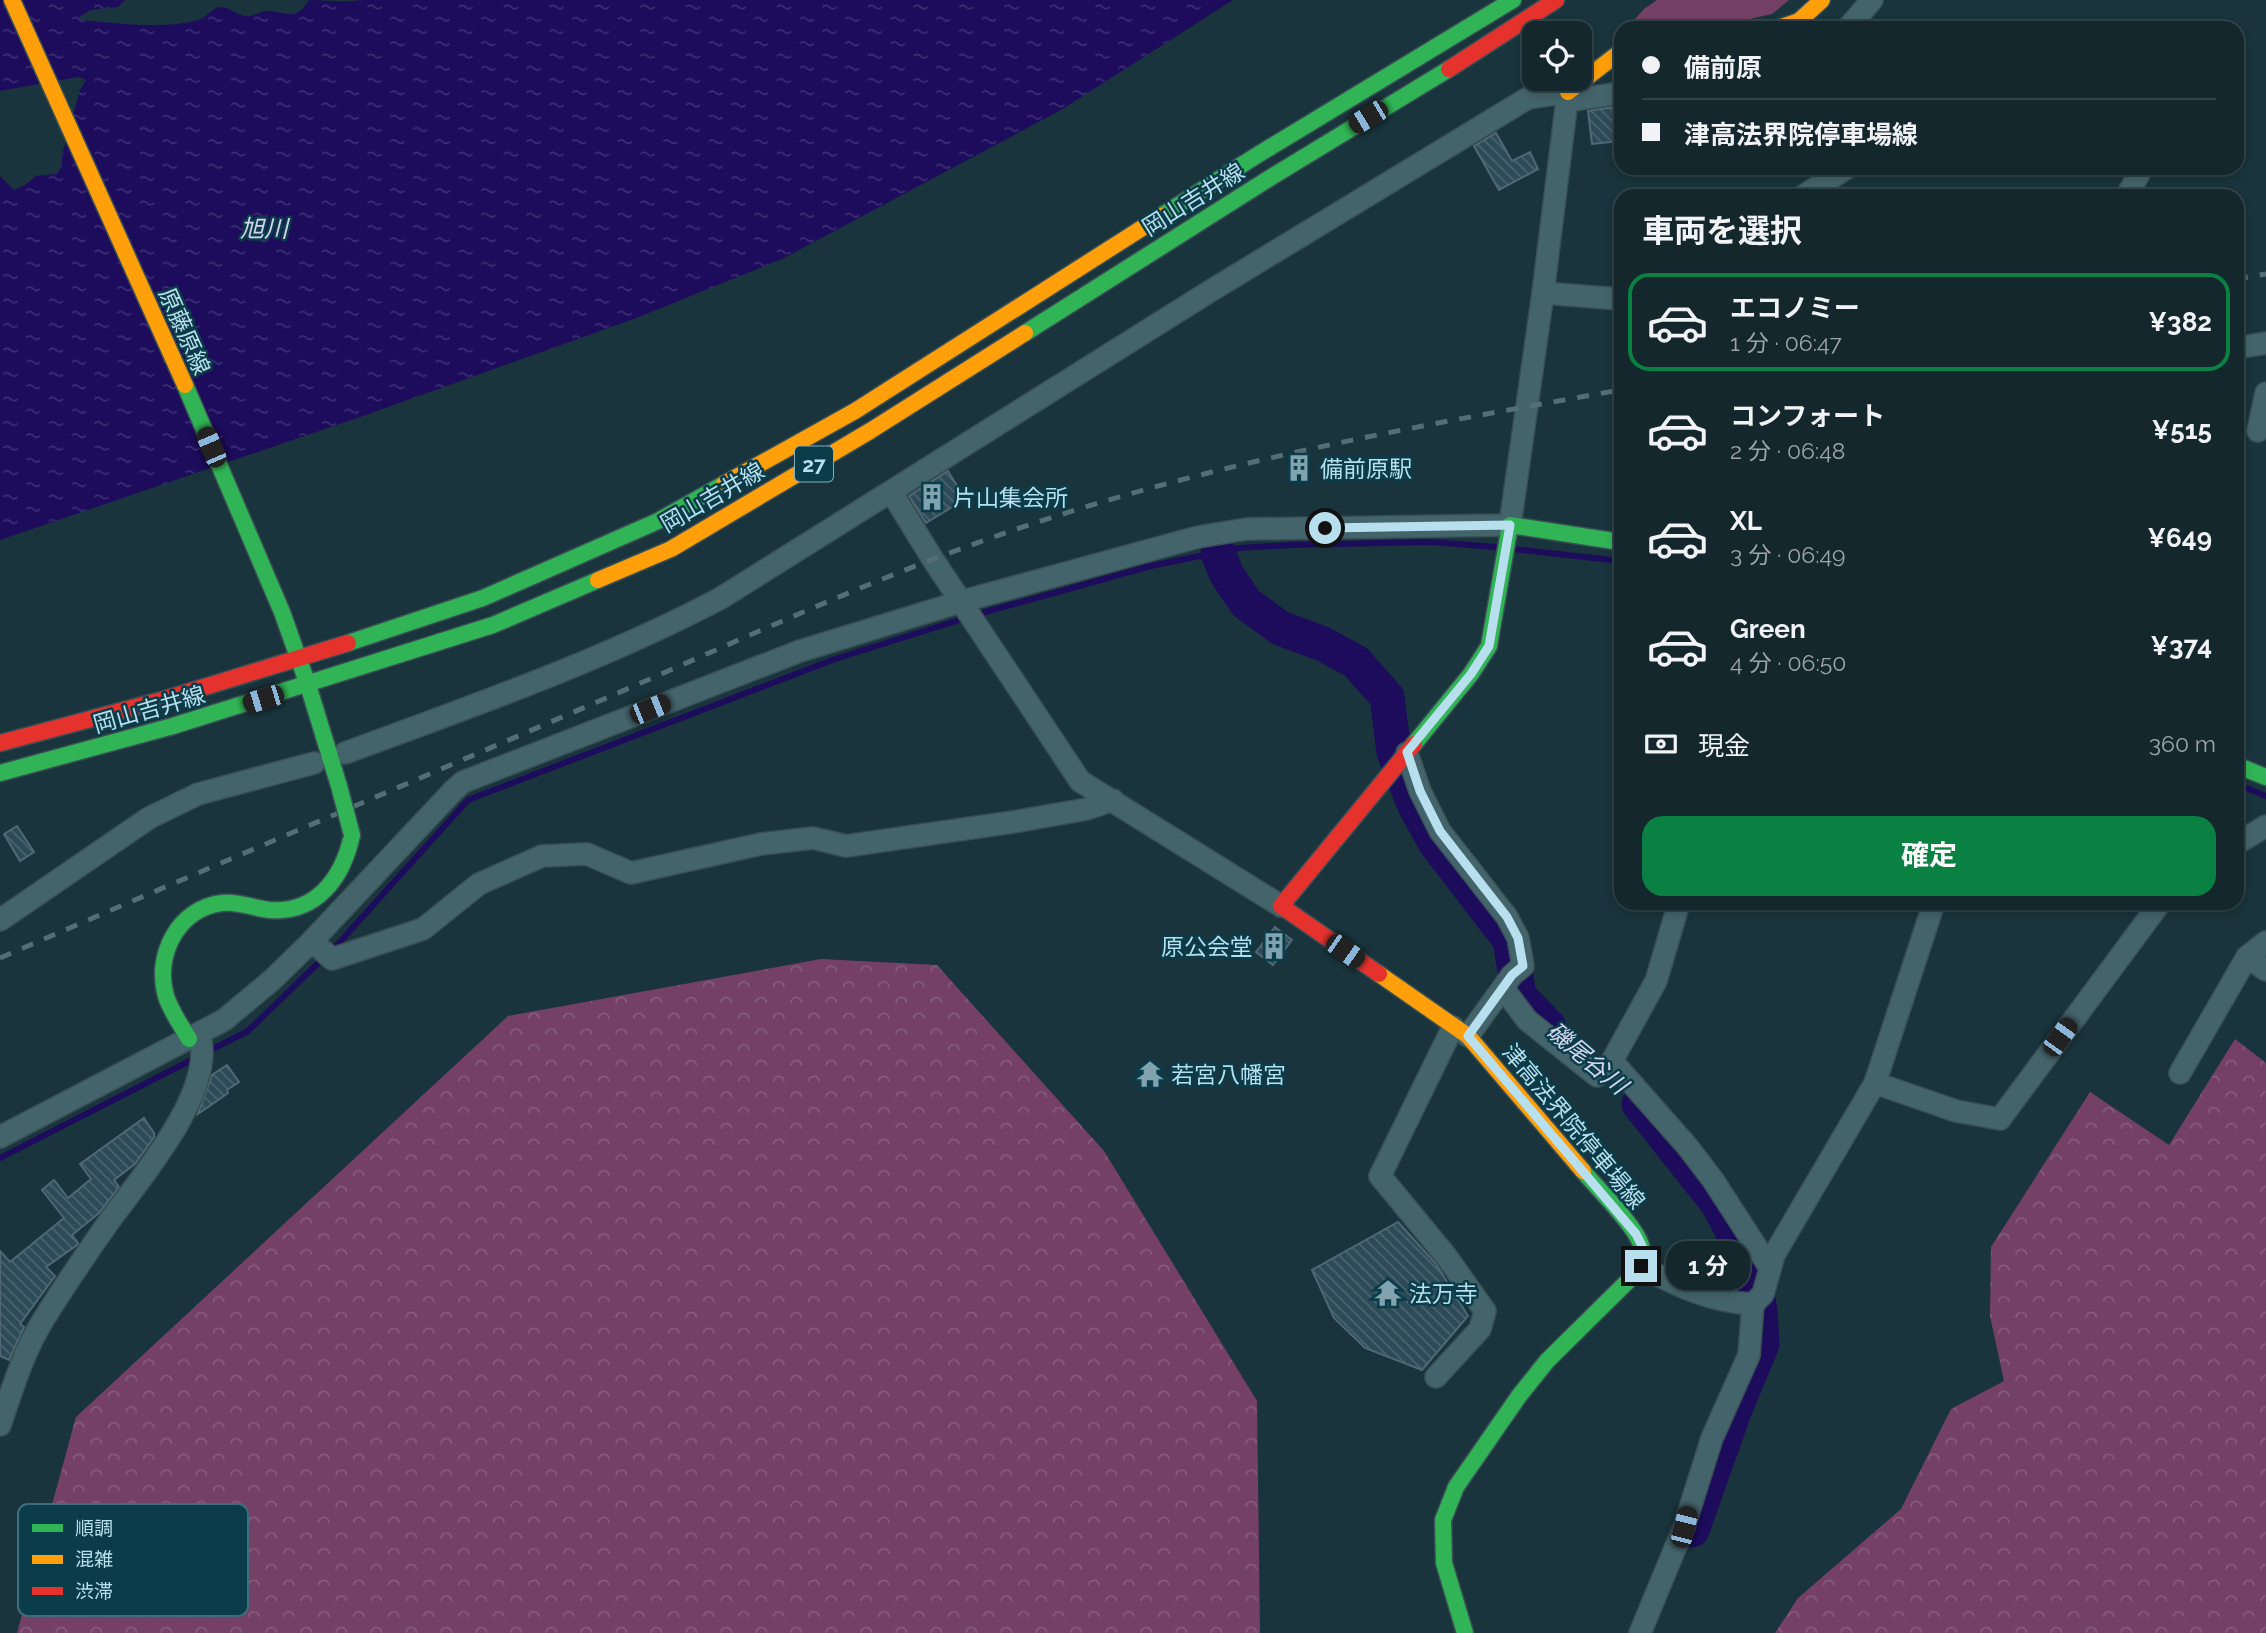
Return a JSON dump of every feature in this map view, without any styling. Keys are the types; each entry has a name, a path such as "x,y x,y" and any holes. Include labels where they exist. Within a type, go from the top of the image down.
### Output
{"main road":[{"name":"原藤原線","path":"12,0 191,400 282,612 308,685 352,835 349,855 339,876 324,894 305,904 272,910 229,902 215,903 186,919 174,931 162,964 165,995 197,1039"},
{"name":"岡山吉井線","path":"0,743 162,700 299,659 483,598 657,521 855,411 1248,161 1513,0"},
{"name":"岡山吉井線","path":"0,773 173,726 493,625 671,549 870,431 1556,0"},
{"path":"1798,21 1822,0"},
{"path":"1568,97 1614,56"},
{"path":"1281,906 1471,674 1489,646 1509,531 1614,541"},
{"path":"2244,768 2266,777"},
{"name":"津高法界院停車場線","path":"1281,906 1461,1031 1636,1234 1642,1246 1641,1266"},
{"path":"1465,1633 1444,1563 1443,1520 1456,1487 1519,1396 1547,1362 1641,1266"}],"street":[{"path":"1854,21 1872,0"},
{"path":"345,753 660,631 722,598 1212,290 1528,98 1614,93"},
{"path":"0,1137 197,1039 272,980 322,950 463,782 763,664 969,611 1198,537 1246,528 1509,531 1568,97"},
{"path":"1814,189 1836,175"},
{"path":"1543,293 1614,299"},
{"path":"2244,347 2266,343"},
{"path":"2258,430 2266,393"},
{"path":"892,493 1080,781 1281,906"},
{"path":"1401,760 1440,831 1507,917 1518,938 1523,966 1461,1031 1380,1176 1446,1256 1485,1311 1480,1329 1436,1377"},
{"path":"0,920 149,818 198,794 314,763"},
{"path":"322,950 424,929 479,884 541,856 587,854 631,873 761,844 813,838 846,846 1013,822 1087,809 1113,800"},
{"path":"2244,839 2266,826"},
{"path":"1511,977 1527,1020 1597,1076 1607,1066 1656,981 1677,910"},
{"path":"1640,1633 1684,1527 1712,1438 1749,1355 1757,1300 1774,1255 1875,1083 1932,910"},
{"path":"1875,1083 1955,1111 2000,1119 2155,910"},
{"path":"2180,1073 2247,957 2266,942"},
{"path":"2247,957 2266,970"},
{"path":"0,1425 41,1324 109,1222 162,1151 187,1105 201,1067 197,1039"},
{"path":"1607,1066 1687,1146 1713,1180 1770,1268"},
{"path":"1641,1266 1680,1288 1719,1300 1757,1300"}],"green space":[{"path":"1657,0 1789,0 1772,14 1741,21 1633,21"},
{"path":"821,959 937,965 1104,1151 1257,1401 1260,1633 17,1633 22,1616 248,1616 248,1504 52,1504 76,1417 508,1016"},
{"path":"2235,1039 2266,1063 2266,1633 1775,1633 1798,1598 1901,1509 1951,1409 2004,1381 1990,1316 1991,1247 2090,1092 2169,1145"}],"water":[{"name":"旭川","path":"0,0 125,0 118,7 91,10 79,17 80,20 170,25 198,20 221,7 246,16 267,11 291,14 299,11 309,0 1233,0 1061,110 782,259 639,317 366,415 0,540 0,176 14,190 36,176 57,174 62,166 62,155 80,90 86,80 79,77 0,91"}],"building":[{"path":"1614,107 1614,142 1592,144 1588,111"},
{"path":"1496,133 1512,161 1530,152 1538,169 1499,190 1474,146"},
{"name":"片山集会所","path":"948,471 965,499 926,523 909,496"},
{"path":"17,826 34,852 20,861 4,834"},
{"name":"原公会堂","path":"1275,927 1292,940 1273,965 1256,952"},
{"path":"227,1065 239,1082 198,1114 212,1075"},
{"path":"144,1118 154,1137 135,1164 114,1180 119,1187 99,1213 72,1235 77,1245 46,1267 55,1276 20,1324 24,1327 9,1360 0,1356 0,1251 10,1262 64,1218 42,1190 54,1180 68,1198 91,1179 80,1164"},
{"name":"法万寺","path":"1398,1222 1436,1264 1468,1316 1422,1370 1365,1348 1334,1318 1312,1270"}],"waterway":[{"path":"0,1158 248,1031 338,944 468,800 835,659 982,613 1151,566 1239,548 1291,545 1431,542 1496,547"},
{"path":"1514,549 1614,560"},
{"name":"磯尾谷川","path":"1218,553 1227,575 1246,603 1280,628 1323,644 1356,662 1387,697 1394,752 1414,804 1435,842 1510,940 1519,996 1549,1027"},
{"path":"2244,787 2266,796"},
{"name":"磯尾谷川","path":"1639,1104 1718,1204 1752,1267 1760,1310 1762,1344 1735,1409 1692,1530"}],"railway":[{"path":"2244,278 2266,274"},
{"path":"0,958 816,607 982,541 1110,500 1254,462 1400,431 1614,391"}],"traffic: fast":[{"path":"1161,216 1513,0"},
{"path":"1025,333 1273,176 1449,69"},
{"path":"185,385 282,612 339,786"},
{"path":"348,643 483,598 658,521 724,484"},
{"path":"1414,744 1471,674 1489,646 1510,525 1614,541"},
{"path":"0,773 173,726 493,625 598,580"},
{"path":"2244,768 2266,777"},
{"path":"339,786 352,835"},
{"path":"189,1039 166,996 163,981 167,950 182,924 206,907 222,903 269,910 286,910 301,906 325,890 334,878 342,865 352,835"},
{"path":"1465,1633 1444,1563 1443,1520 1456,1487 1519,1396 1547,1361 1637,1272 1641,1262 1642,1249 1637,1237 1624,1217 1583,1171"}],"traffic: slow":[{"path":"12,0 185,385"},
{"path":"1799,21 1822,0"},
{"path":"1568,92 1614,57"},
{"path":"724,484 855,411 1161,216"},
{"path":"598,580 671,549 870,431 1025,333"},
{"path":"1379,974 1468,1036 1583,1171"}],"traffic: jam":[{"path":"1449,69 1556,0"},
{"path":"0,743 162,700 348,643"},
{"path":"1379,974 1281,906 1414,744"}],"place":[{"name":"備前原駅","path":"1299,468"},
{"name":"片山集会所","path":"932,497"},
{"name":"原公会堂","path":"1274,946"},
{"name":"若宮八幡宮","path":"1150,1074"},
{"name":"法万寺","path":"1388,1293"}],"route":[{"path":"1325,528 1510,525 1489,646 1471,674 1407,752 1420,791 1440,831 1507,917 1518,938 1523,966 1512,975 1468,1036 1636,1234 1642,1246 1641,1266"}]}
